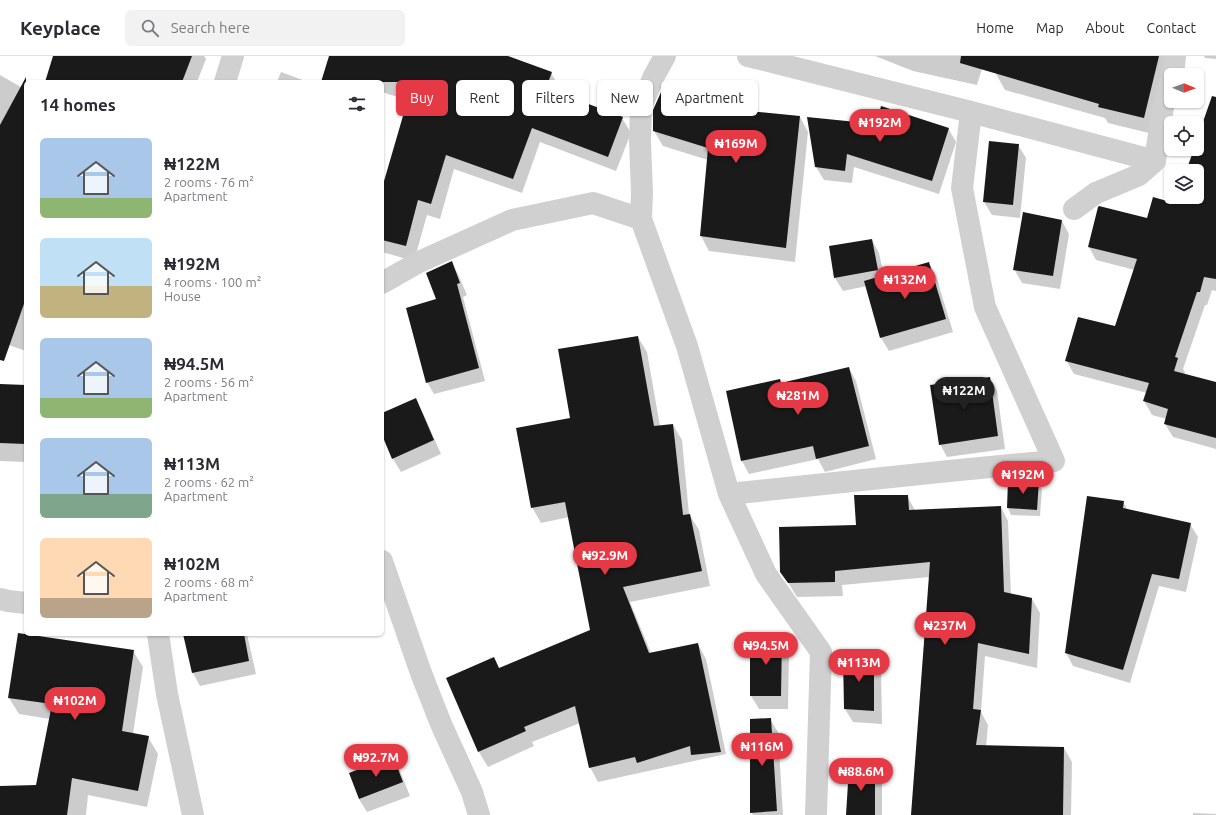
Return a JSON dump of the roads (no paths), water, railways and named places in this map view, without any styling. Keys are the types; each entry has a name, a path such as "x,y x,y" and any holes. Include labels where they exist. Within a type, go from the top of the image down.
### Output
{"street":[{"path":"226,80 233,56"},
{"path":"665,56 654,76 641,107 640,141 642,219 687,346 729,494 766,574 821,652 816,815"},
{"path":"748,56 971,112 1155,161"},
{"path":"1174,68 1175,56"},
{"path":"1074,210 1096,193 1139,175 1155,161 1164,104"},
{"path":"729,494 1054,461 985,307 962,188 971,112"},
{"path":"384,282 419,262 512,220 592,203 642,219"},
{"path":"384,567 421,674 441,724 472,792 478,815"},
{"path":"0,599 24,603"},
{"path":"158,636 167,694 193,815"}]}
